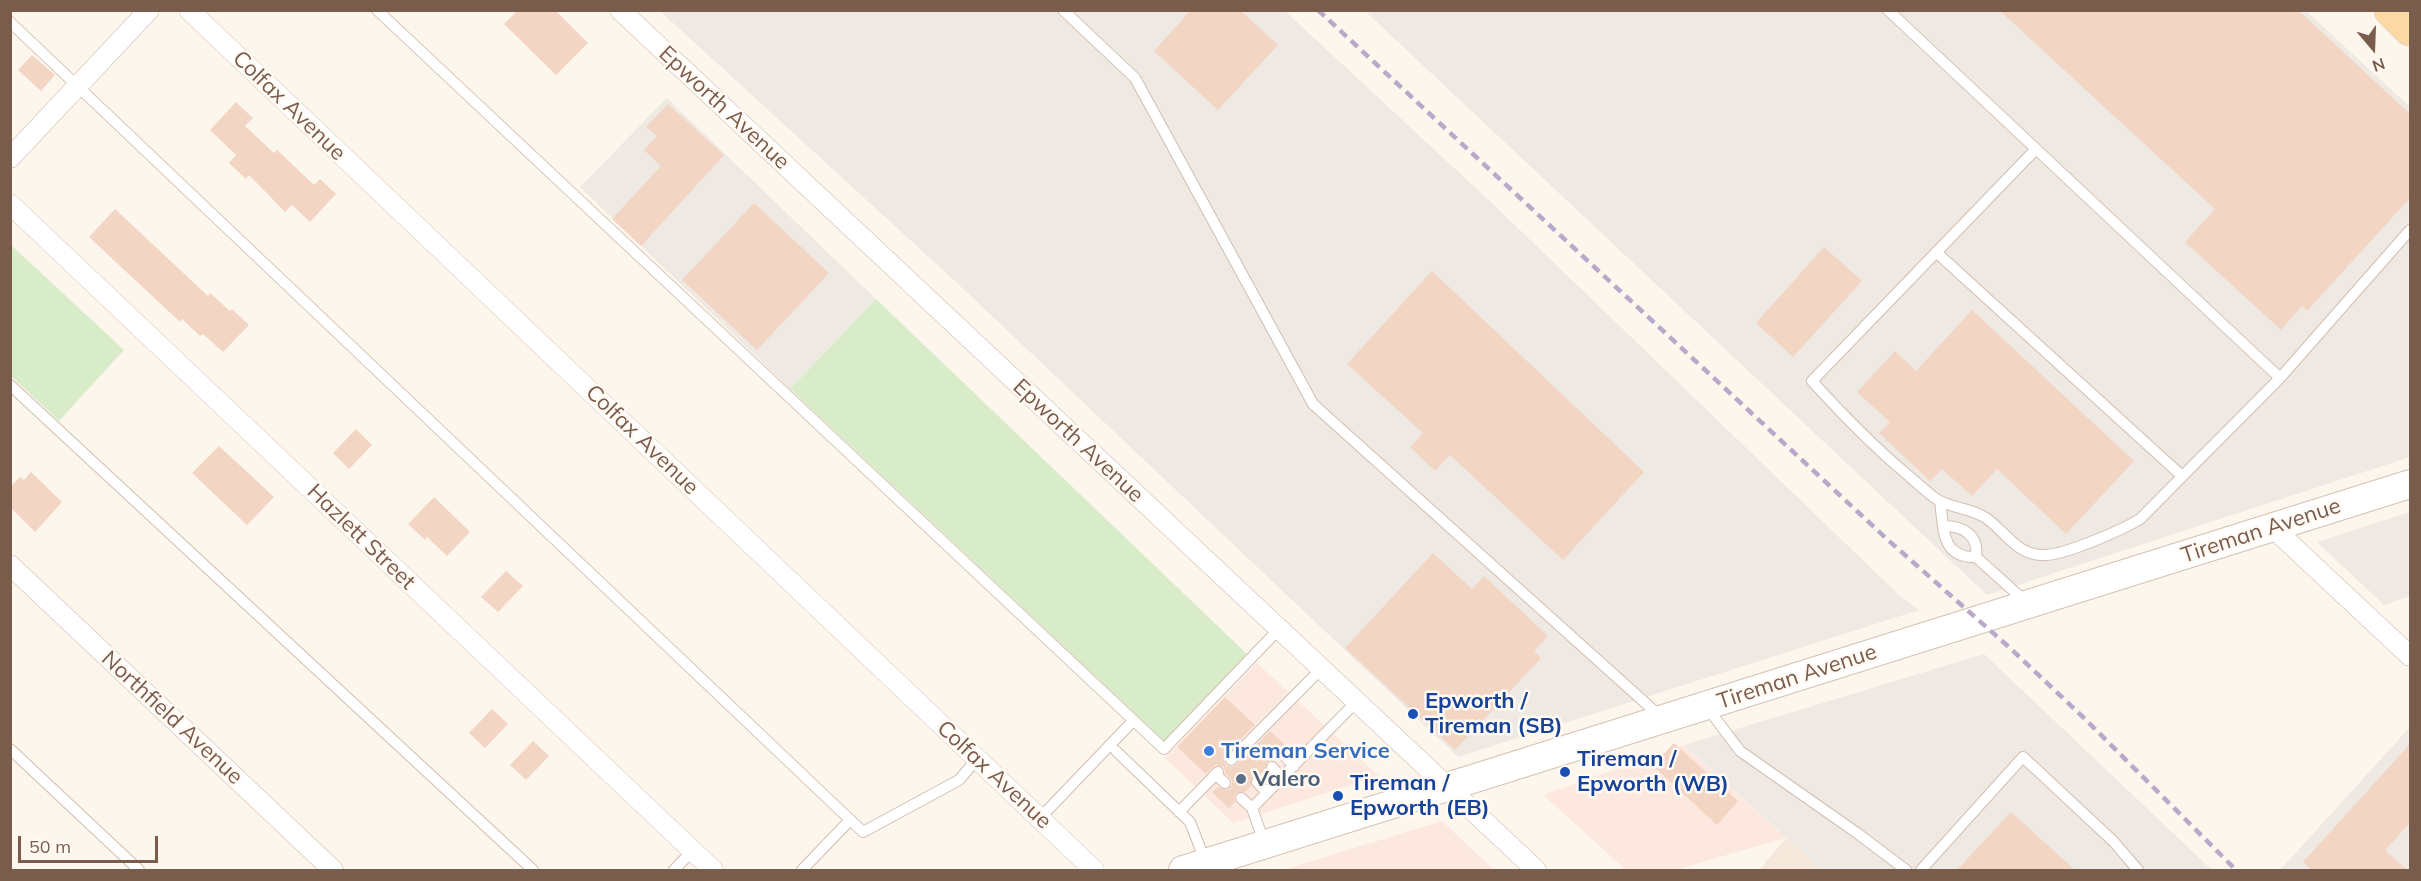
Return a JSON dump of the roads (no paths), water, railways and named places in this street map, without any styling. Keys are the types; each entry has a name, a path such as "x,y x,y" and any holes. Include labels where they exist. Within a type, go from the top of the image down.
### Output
{"street":[{"path":"10,158 149,10"},
{"name":"Colfax Avenue","path":"189,10 1094,870"},
{"name":"Epworth Avenue","path":"620,10 1536,870"},
{"name":"Hazlett Street","path":"10,204 713,870"},
{"name":"Tireman Avenue","path":"1195,867 2410,484"},
{"path":"2272,527 2410,656"},
{"name":"Northfield Avenue","path":"10,565 333,870"}],"lane":[{"path":"377,10 1132,722 1164,749 1279,629"},
{"path":"1063,10 1135,78 1314,404 1663,720"},
{"path":"1888,10 2280,378"},
{"path":"10,22 862,832 959,780 977,759"},
{"path":"2036,149 1812,381 1872,444 1940,501 1947,505 1968,509 1986,518 2018,548 2033,554 2047,555 2123,529 2140,519 2280,378 2410,231"},
{"path":"1936,252 2182,476"},
{"path":"10,385 533,870"},
{"path":"1940,501 1944,526 1943,536 1948,546 1965,558 1976,557 2028,604"},
{"path":"1944,526 1957,526 1974,539 1977,549 1976,557"},
{"path":"1240,767 1231,759 1321,669"},
{"path":"1252,808 1356,702"},
{"path":"1706,706 1740,750 1906,870"},
{"path":"1040,818 1132,722"},
{"path":"1259,732 1267,740"},
{"path":"1247,743 1256,752"},
{"path":"10,748 139,870"},
{"path":"1116,751 1190,822 1195,867"},
{"path":"1283,754 1294,766"},
{"path":"1921,870 2023,757 2113,841 2138,870"},
{"path":"1272,768 1282,778"},
{"path":"1179,812 1217,774 1225,783"},
{"path":"1257,783 1267,793"},
{"path":"1241,798 1252,808 1265,845"},
{"path":"802,870 850,820"},
{"path":"674,870 692,851"}],"railway":[{"path":"1318,10 1888,540 2010,648 2084,718 2236,870"}],"place":[{"name":"Epworth / Tireman (SB)","path":"1413,714"},
{"name":"Tireman Service","path":"1209,751"},
{"name":"Tireman / Epworth (WB)","path":"1565,772"},
{"name":"Valero","path":"1241,779"},
{"name":"Tireman / Epworth (EB)","path":"1338,796"}]}
